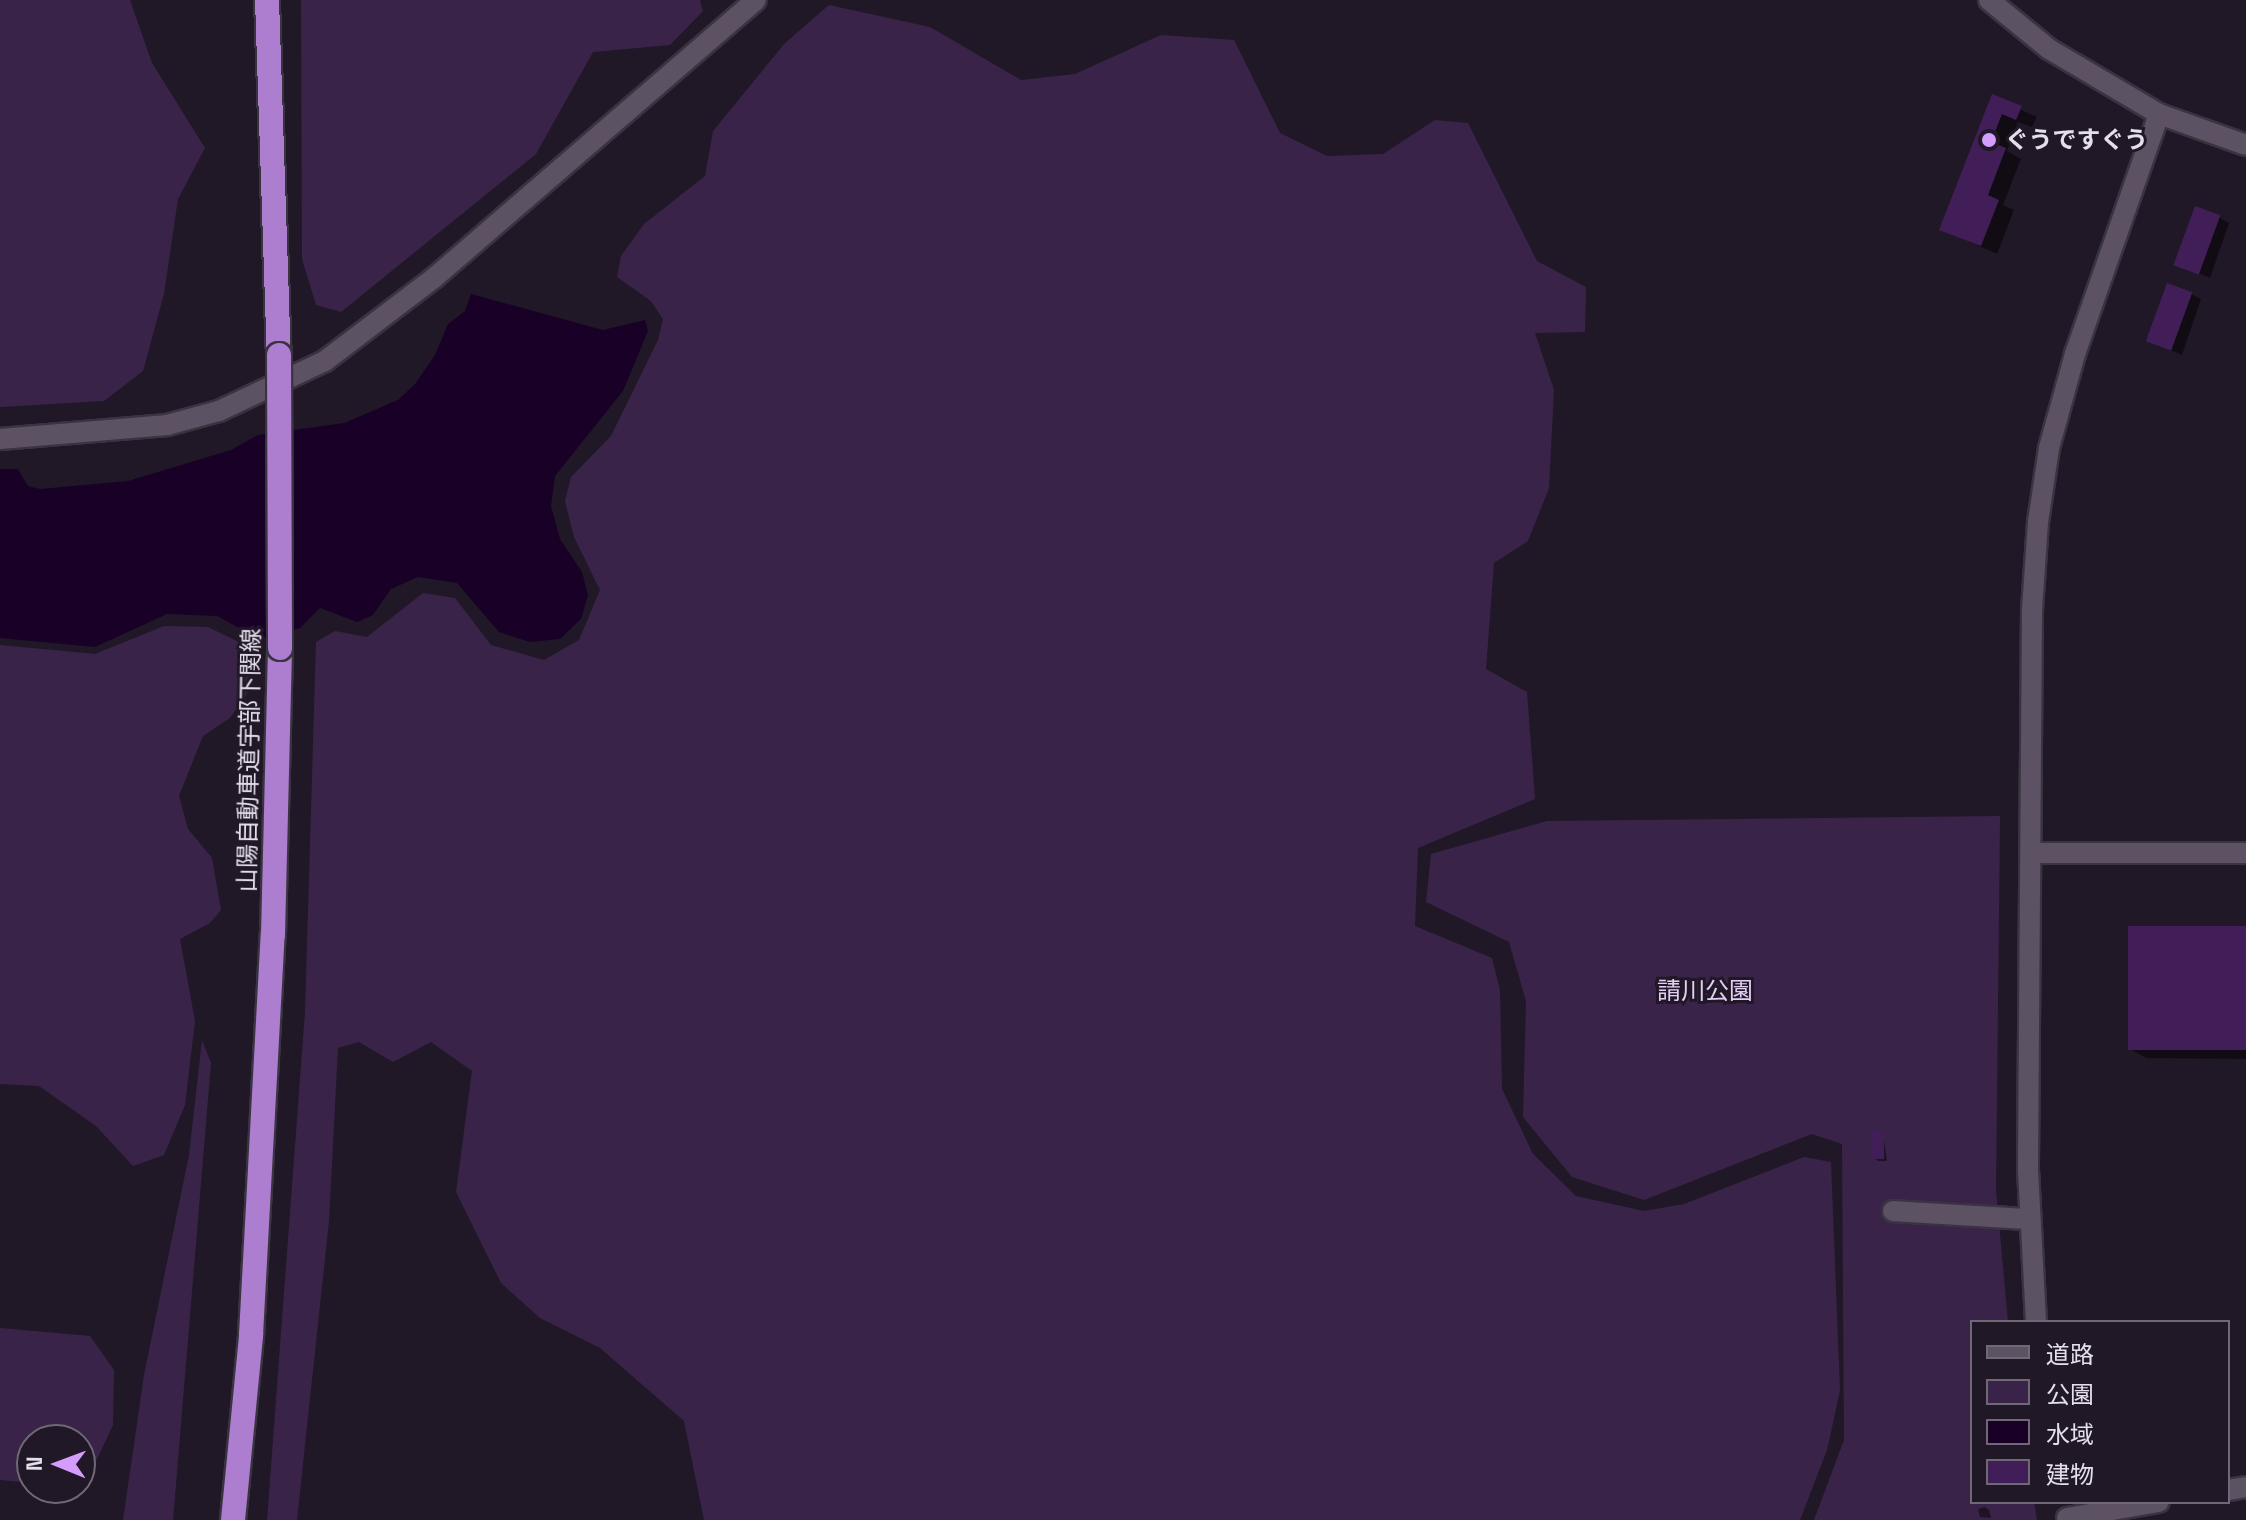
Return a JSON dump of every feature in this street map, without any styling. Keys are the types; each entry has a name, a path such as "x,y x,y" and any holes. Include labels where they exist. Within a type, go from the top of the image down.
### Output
{"highway":[{"name":"山陽自動車道宇部下関線","path":"233,1520 251,1335 271,966 280,648 279,355 267,0"}],"street":[{"path":"0,439 167,425 247,399 325,361 434,278 756,0"},
{"path":"1989,0 2049,49 2159,114 2246,145"},
{"path":"2036,1320 2029,1219 2032,610 2049,448 2075,354 2159,114"},
{"path":"2031,853 2246,853"},
{"path":"1893,1211 2029,1219"},
{"path":"2067,1513 2142,1504"}],"green space":[{"path":"0,0 130,0 152,63 205,148 178,199 164,294 143,371 104,401 0,407"},
{"path":"301,0 700,0 703,11 670,45 593,52 536,154 341,312 316,305 302,259"},
{"path":"829,5 930,27 1021,80 1075,74 1161,35 1234,40 1280,133 1327,156 1383,154 1435,120 1468,123 1537,261 1586,287 1585,332 1535,333 1554,390 1549,488 1528,541 1494,563 1486,669 1527,692 1535,799 1418,848 1415,926 1492,958 1500,990 1502,1089 1533,1154 1576,1196 1644,1211 1684,1204 1804,1157 1831,1162 1840,1391 1827,1450 1800,1520 704,1520 684,1421 600,1348 540,1318 501,1283 456,1192 472,1071 431,1042 393,1062 359,1042 338,1048 329,1221 297,1520 267,1520 305,1012 316,642 335,631 367,637 423,593 455,598 491,645 544,660 579,640 600,590 574,537 565,501 571,477 611,436 658,340 663,319 651,301 617,277 621,256 644,224 705,176 713,131 785,43"},
{"path":"164,626 208,627 243,644 250,689 230,718 203,736 179,796 188,829 212,858 221,910 210,923 180,939 195,1021 185,1105 164,1155 133,1166 96,1126 39,1086 0,1084 0,645 95,654"},
{"name":"請川公園","path":"2000,816 1996,1190 2008,1320 1970,1320 1970,1504 2034,1504 2037,1520 1814,1520 1844,1440 1842,1144 1812,1134 1644,1200 1572,1177 1523,1117 1526,1001 1509,942 1426,902 1431,854 1547,821"},
{"path":"202,1040 211,1063 173,1520 123,1520 144,1375 189,1155"},
{"path":"0,1328 90,1336 114,1370 113,1425 96,1461 96,1424 16,1424 16,1482 0,1480"}],"water":[{"path":"471,294 603,330 645,320 648,331 623,391 555,476 551,506 560,539 582,572 588,595 581,619 560,639 530,642 499,632 457,583 418,577 391,589 373,615 357,622 320,608 300,628 259,639 217,616 167,614 95,647 0,638 0,469 18,469 28,486 40,489 128,481 231,450 258,435 344,423 398,400 415,384 435,355 448,324 465,311"}],"building":[{"path":"1992,94 2022,106 2016,120 2002,114 1991,142 2006,148 1988,195 1999,200 1981,246 1939,230"},
{"path":"2195,206 2220,215 2199,274 2173,265"},
{"path":"2167,283 2192,292 2171,350 2146,341"},
{"path":"2128,926 2246,926 2246,1050 2128,1050"},
{"path":"1872,1131 1884,1131 1884,1159 1872,1159"}],"place":[{"name":"ぐうですぐう","path":"1989,140"}]}
